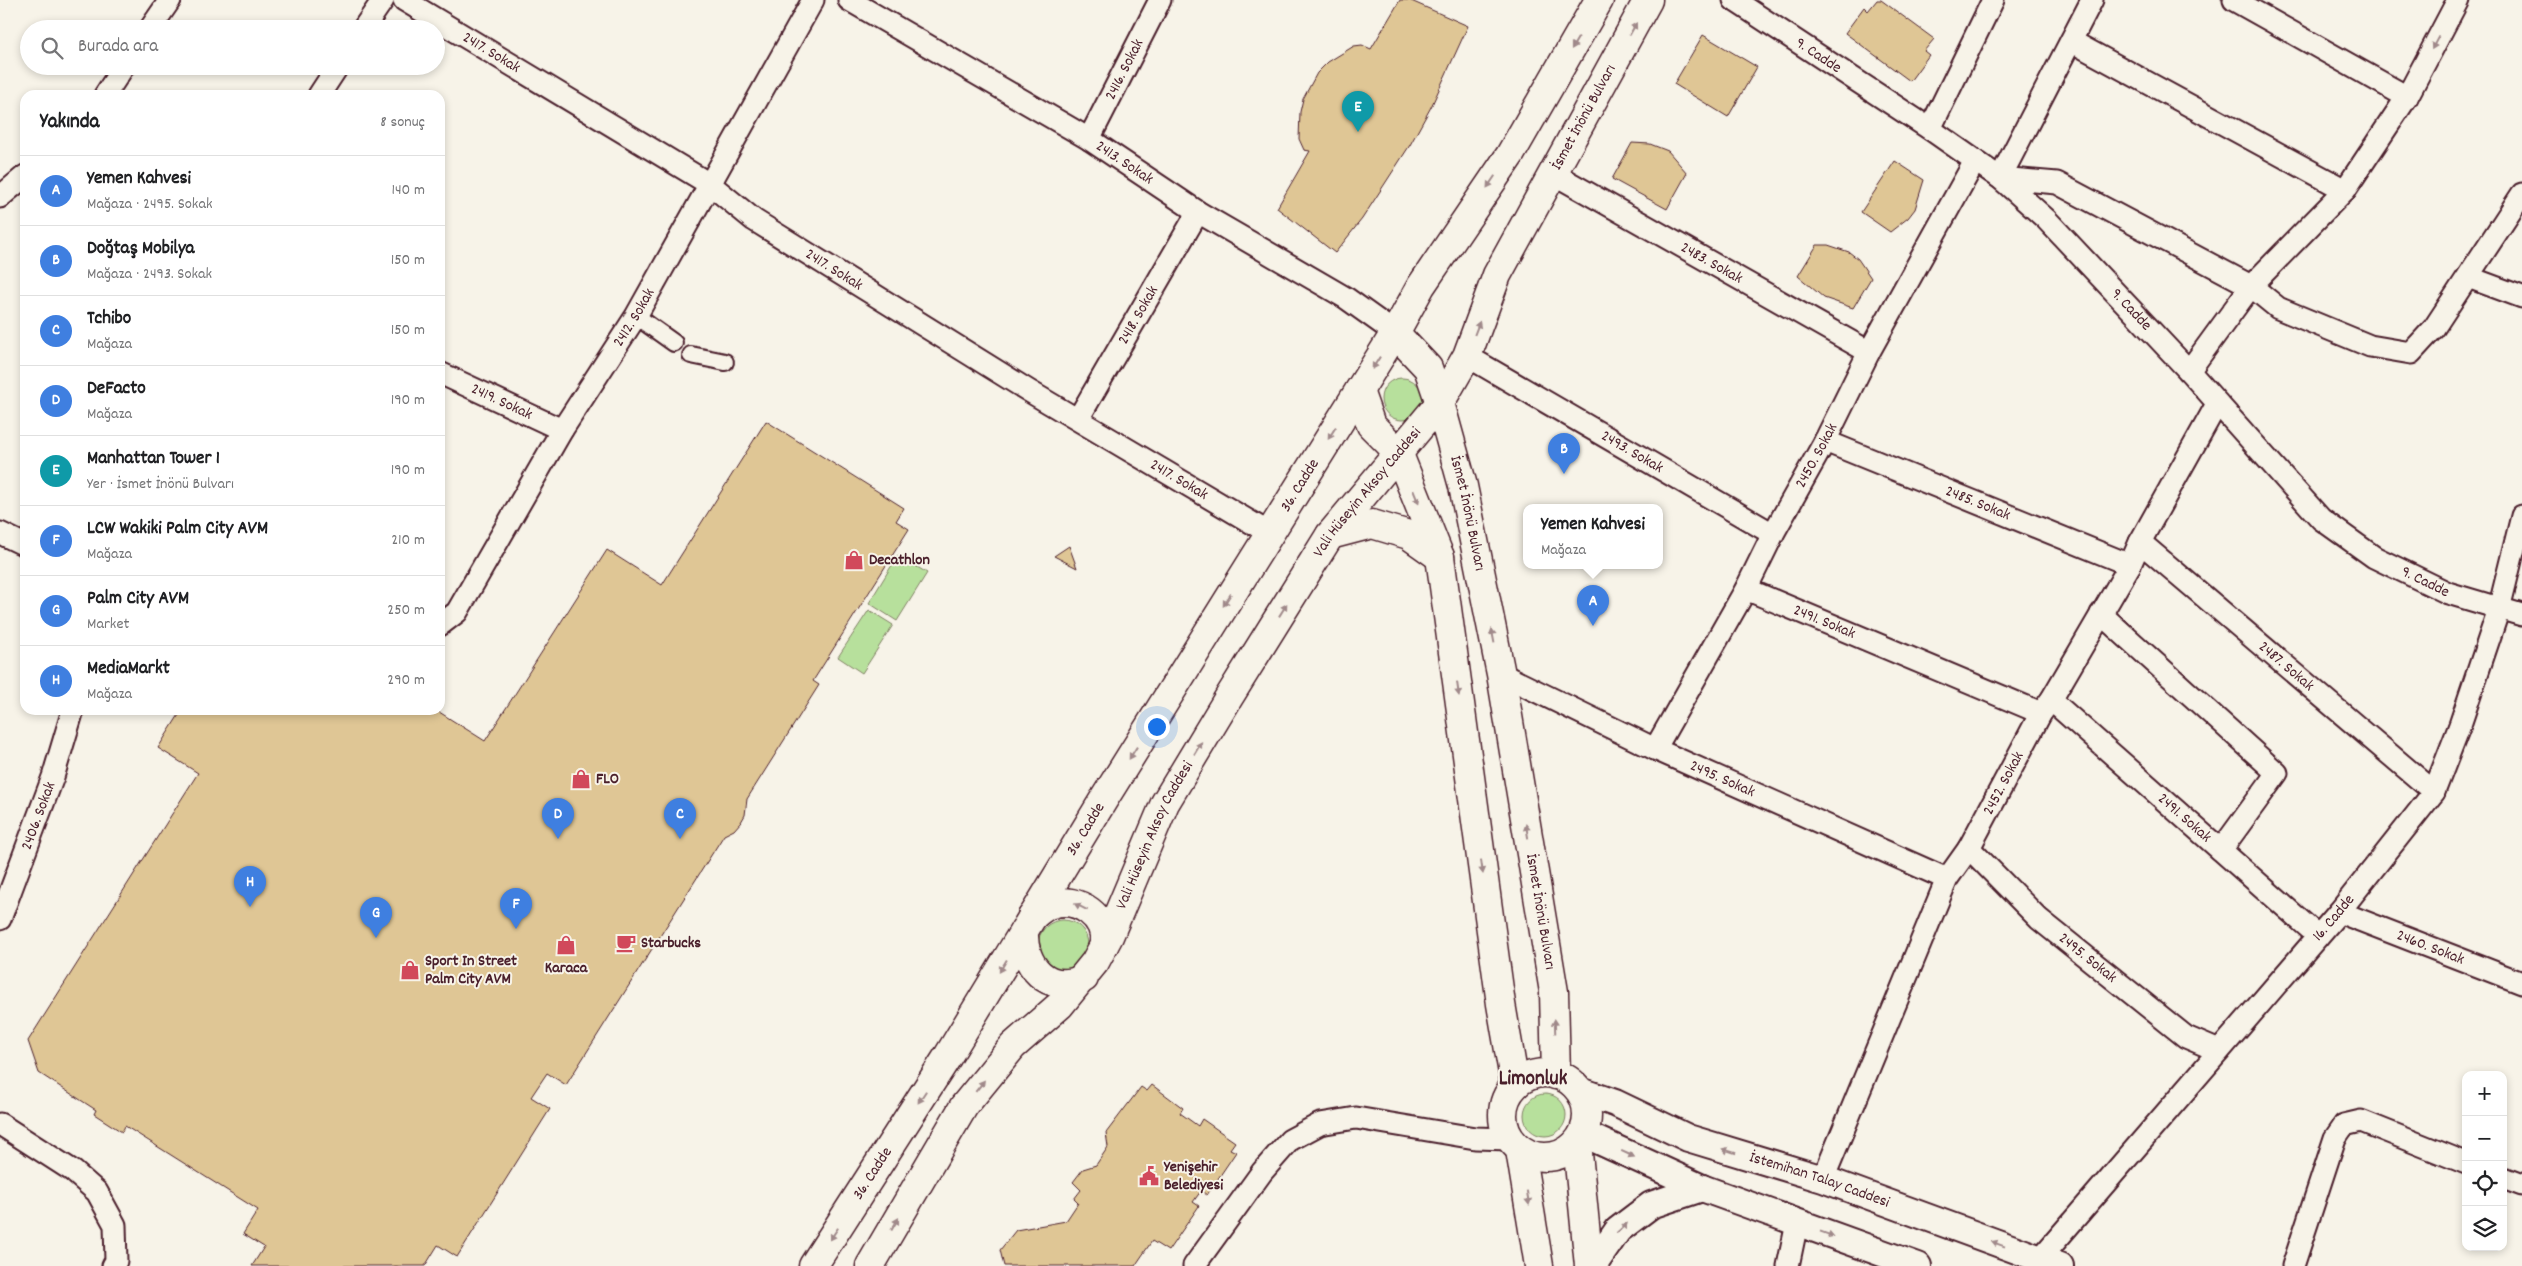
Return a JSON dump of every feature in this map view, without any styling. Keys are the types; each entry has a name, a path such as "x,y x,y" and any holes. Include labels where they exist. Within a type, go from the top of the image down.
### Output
{"main road":[{"path":"1515,1085 1501,1004 1440,557 1398,452 1370,426 1358,392 1395,334 1421,286 1510,155 1598,0"},
{"name":"İsmet İnönü Bulvarı","path":"1556,1074 1554,992 1501,674 1463,486 1440,403 1467,356 1497,275 1648,0"},
{"path":"1395,334 1428,368 1440,403"},
{"name":"36. Cadde","path":"813,1266 948,1056 1269,533 1358,392"},
{"name":"Vali Hüseyin Aksoy Caddesi","path":"870,1266 964,1106 1013,1046 1060,1005 1084,978 1104,945 1165,803 1330,535 1440,403"},
{"path":"1330,535 1372,524 1409,535 1440,557"},
{"path":"1084,978 1066,983 1053,981 1042,976 1032,968 1026,956 1028,924 1050,904 1075,903 1087,909 1096,917 1102,928 1104,945"},
{"path":"1515,1144 1544,1158 1568,1152 1580,1138 1588,1120 1586,1104 1580,1091 1570,1081 1556,1074 1534,1075 1515,1085 1507,1097 1503,1111 1504,1126 1515,1144 1539,1266"},
{"path":"1580,1138 1591,1266"}],"street":[{"path":"156,20 170,0"},
{"path":"370,20 383,0"},
{"name":"2417. Sokak","path":"404,0 437,20"},
{"name":"2412. Sokak","path":"445,621 457,612 562,430 636,316 813,0"},
{"name":"2413. Sokak","path":"849,0 1088,139 1198,212 1346,298 1395,334"},
{"name":"2416. Sokak","path":"1088,139 1160,0"},
{"name":"9. Cadde","path":"1734,0 1930,129 2000,178 2046,219 2189,371 2321,520 2374,556 2448,593 2522,615"},
{"path":"1930,129 1993,0"},
{"path":"2092,0 2000,178 2056,183 2251,286 2278,308 2370,346 2411,353 2434,328 2522,194"},
{"path":"2234,0 2407,96"},
{"path":"2189,371 2251,286 2345,190 2407,96 2458,0"},
{"name":"2417. Sokak","path":"445,25 711,185 754,220 1078,419 1269,533"},
{"path":"2071,41 2345,190"},
{"path":"108,90 118,75"},
{"path":"322,90 332,75"},
{"name":"2450. Sokak","path":"1655,749 1746,589 1773,534 1825,441 1869,352 1975,161"},
{"name":"2483. Sokak","path":"1554,174 1869,352"},
{"path":"0,197 20,180"},
{"name":"2418. Sokak","path":"1078,419 1198,212"},
{"path":"2468,277 2522,297"},
{"path":"636,316 674,343"},
{"path":"691,355 725,362"},
{"name":"2493. Sokak","path":"1467,356 1773,534"},
{"name":"2419. Sokak","path":"445,375 562,430"},
{"name":"2452. Sokak","path":"1822,1179 1946,879 1969,848 2046,707 2130,565 2140,542 2217,404"},
{"name":"2485. Sokak","path":"1825,441 2130,565"},
{"name":"16. Cadde","path":"2050,1262 2219,1051 2339,912 2434,792 2460,725 2499,609 2522,516"},
{"path":"0,534 20,543"},
{"name":"2487. Sokak","path":"2140,542 2434,792"},
{"name":"2491. Sokak","path":"1746,589 2046,707 2221,850 2318,936"},
{"path":"2101,614 2277,772 2221,850"},
{"name":"2495. Sokak","path":"1501,674 1655,749 1946,879"},
{"name":"2406. Sokak","path":"0,920 53,777 72,715"},
{"name":"2495. Sokak","path":"1969,848 2038,919 2186,1038 2219,1051"},
{"name":"2460. Sokak","path":"2339,912 2522,983"},
{"name":"İstemihan Talay Caddesi","path":"1580,1091 1615,1103 1688,1138 1822,1179 2050,1262"},
{"path":"1194,1266 1262,1172 1290,1140 1320,1124 1356,1118 1515,1144"},
{"path":"2293,1266 2335,1138 2344,1125 2361,1122 2462,1161"},
{"path":"0,1124 73,1171 97,1192 115,1224 116,1261 113,1266"},
{"path":"1580,1138 1702,1188 1918,1266"},
{"path":"2507,1179 2522,1185"},
{"path":"1591,1266 1618,1230 1651,1205 1702,1188"},
{"path":"1788,1266 1797,1223"}],"green space":[{"path":"1406,378 1414,381 1420,387 1423,399 1420,411 1414,417 1398,420 1390,417 1384,411 1381,395 1384,387 1390,381"},
{"path":"898,555 927,573 897,621 869,603"},
{"path":"869,610 893,625 862,673 838,657"},
{"path":"1063,920 1072,922 1083,931 1088,945 1086,954 1077,965 1063,970 1054,968 1043,959 1038,945 1040,936 1049,925"},
{"path":"1545,1094 1560,1100 1566,1115 1560,1130 1545,1136 1530,1130 1524,1115 1530,1100"}],"building":[{"path":"1400,0 1409,0 1468,26 1431,107 1410,145 1362,219 1335,253 1277,208 1310,151 1304,150 1299,139 1300,112 1303,99 1317,73 1328,62 1354,46 1362,45 1371,49"},
{"path":"1877,0 1881,0 1934,39 1924,51 1929,55 1910,81 1845,33 1864,7 1868,11"},
{"path":"1703,35 1757,67 1728,117 1674,84"},
{"path":"1632,143 1650,144 1668,151 1687,173 1667,209 1612,179"},
{"path":"1895,161 1924,180 1915,209 1908,218 1890,232 1861,212"},
{"path":"1817,245 1828,245 1849,252 1858,259 1871,278 1853,308 1824,298 1798,276"},
{"path":"766,421 904,508 896,521 909,529 813,681 819,685 747,799 745,815 741,822 734,830 724,835 566,1085 547,1073 531,1097 550,1109 457,1257 438,1245 425,1266 252,1266 264,1247 243,1234 258,1210 125,1126 122,1132 94,1114 96,1110 39,1073 28,1041 198,773 158,748 179,715 444,715 485,741 607,550 662,585"},
{"path":"1069,546 1077,568 1054,556"},
{"name":"Yenişehir Belediyesi","path":"1152,1085 1183,1108 1180,1113 1198,1126 1202,1119 1235,1142 1230,1149 1236,1152 1207,1195 1201,1191 1193,1202 1199,1206 1168,1251 1152,1241 1135,1266 1004,1266 1000,1250 1016,1230 1066,1221 1078,1203 1074,1199 1081,1190 1073,1182 1083,1169 1096,1165 1108,1147 1106,1133 1141,1087 1147,1091"}],"place":[{"name":"Manhattan Tower 1","path":"1358,132"},
{"name":"Doğtaş Mobilya","path":"1564,474"},
{"name":"Decathlon","path":"854,560"},
{"name":"Yemen Kahvesi","path":"1593,626"},
{"name":"FLO","path":"581,779"},
{"name":"DeFacto","path":"558,839"},
{"name":"Tchibo","path":"680,839"},
{"name":"MediaMarkt","path":"250,907"},
{"name":"LCW Wakiki Palm City AVM","path":"516,929"},
{"name":"Palm City AVM","path":"376,938"},
{"name":"Starbucks","path":"626,943"},
{"name":"Karaca","path":"566,945"},
{"name":"Sport In Street Palm City AVM","path":"410,970"},
{"name":"Yenişehir Belediyesi","path":"1149,1176"}],"district":[{"name":"Limonluk","path":"1533,1080"}]}
